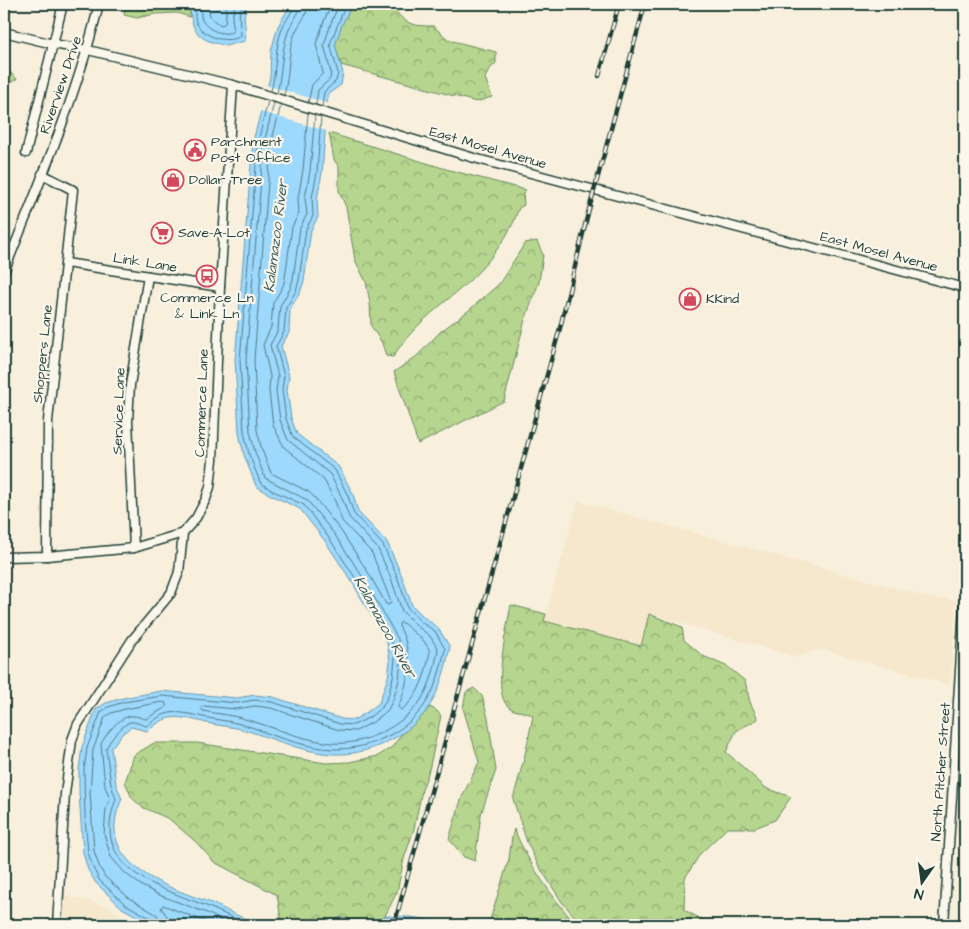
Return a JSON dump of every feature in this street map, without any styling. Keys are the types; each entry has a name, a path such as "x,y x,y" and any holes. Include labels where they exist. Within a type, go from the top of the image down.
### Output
{"street":[{"path":"26,152 63,4"},
{"name":"Riverview Drive","path":"4,272 88,50 99,4"},
{"name":"East Mosel Avenue","path":"4,32 233,85 263,96 474,158 965,288"},
{"name":"Commerce Lane","path":"183,533 201,510 210,487 233,85"},
{"name":"Shoppers Lane","path":"42,174 72,190 66,263 48,422 47,556"},
{"name":"Link Lane","path":"66,263 220,287"},
{"name":"Service Lane","path":"134,548 128,421 130,385 148,276"},
{"path":"4,557 47,556 134,548 183,533 179,572 171,593 132,640 78,724 72,740 65,794 57,925"},
{"name":"North Pitcher Street","path":"944,925 965,590"}],"shaded area":[{"path":"578,501 931,598 956,600 950,685 821,649 797,657 649,614 641,646 544,621"},
{"path":"63,895 107,906 134,925 62,925"}],"green space":[{"path":"125,4 190,4 190,17 177,13 155,14 137,18 124,15"},
{"path":"352,4 390,4 404,19 412,24 433,26 449,40 496,52 496,63 489,70 485,78 492,97 476,102 341,65 335,45"},
{"path":"4,66 17,79 12,82 4,80"},
{"path":"329,133 446,169 526,190 523,193 524,205 519,208 511,227 494,254 480,270 415,329 393,357 386,356 382,343 371,326 370,303 366,282 355,260 346,207 339,191 339,167 334,160"},
{"path":"537,241 543,255 539,282 525,320 504,401 418,444 394,372 417,356 440,332 499,284 525,243"},
{"path":"511,605 546,614 544,621 641,646 649,614 682,627 684,640 703,656 728,667 745,681 750,702 758,719 736,731 726,752 766,788 791,797 775,820 755,828 727,828 700,854 685,878 684,910 713,925 582,925 562,902 537,863 527,842 513,799 533,716 512,709 506,704 502,696 502,656"},
{"path":"474,688 482,696 488,718 496,770 481,814 475,861 464,857 449,839 462,797 479,762 463,708 466,692"},
{"path":"430,707 441,716 429,770 422,790 414,829 404,859 397,892 385,916 376,924 363,925 340,918 328,925 282,925 277,895 214,862 196,842 169,819 142,807 132,798 125,782 134,755 154,743 197,743 326,763 349,762 378,756 392,747 401,735"},
{"path":"514,829 526,855 541,879 576,925 494,925 489,923 509,859"}],"water":[{"path":"190,4 248,4 244,18 245,41 225,46 211,42 199,35 191,16"},
{"name":"Kalamazoo River","path":"291,4 352,4 335,45 343,73 341,85 328,94 322,173 317,199 318,217 311,230 304,281 300,293 290,309 289,333 281,346 289,376 287,390 291,418 297,434 339,467 353,494 358,512 387,542 412,605 438,628 450,647 438,689 433,701 425,712 405,731 371,749 353,753 335,754 318,752 245,730 180,718 164,720 147,731 131,727 123,733 111,748 116,784 122,799 115,821 117,840 124,855 137,868 172,888 238,916 266,925 153,925 122,908 96,883 88,870 83,853 79,769 82,747 96,709 106,703 123,698 161,691 237,698 255,695 273,697 342,719 354,720 379,703 388,677 390,661 387,643 352,582 325,541 300,509 256,486 244,455 239,433 235,360 253,141 270,77 271,51 278,26"},
{"path":"385,916 411,917 455,925 369,925 376,924"},
{"path":"343,918 363,925 328,925 337,919"}],"pier":[{"path":"266,85 330,104 327,131 258,111"}],"railway":[{"path":"599,76 619,4"},
{"path":"394,925 560,328 588,213 645,4"}],"place":[{"name":"Parchment Post Office","path":"195,150"},
{"name":"Dollar Tree","path":"173,180"},
{"name":"Save-A-Lot","path":"162,233"},
{"name":"Commerce Ln & Link Ln","path":"207,276"},
{"name":"KKind","path":"690,299"}]}
